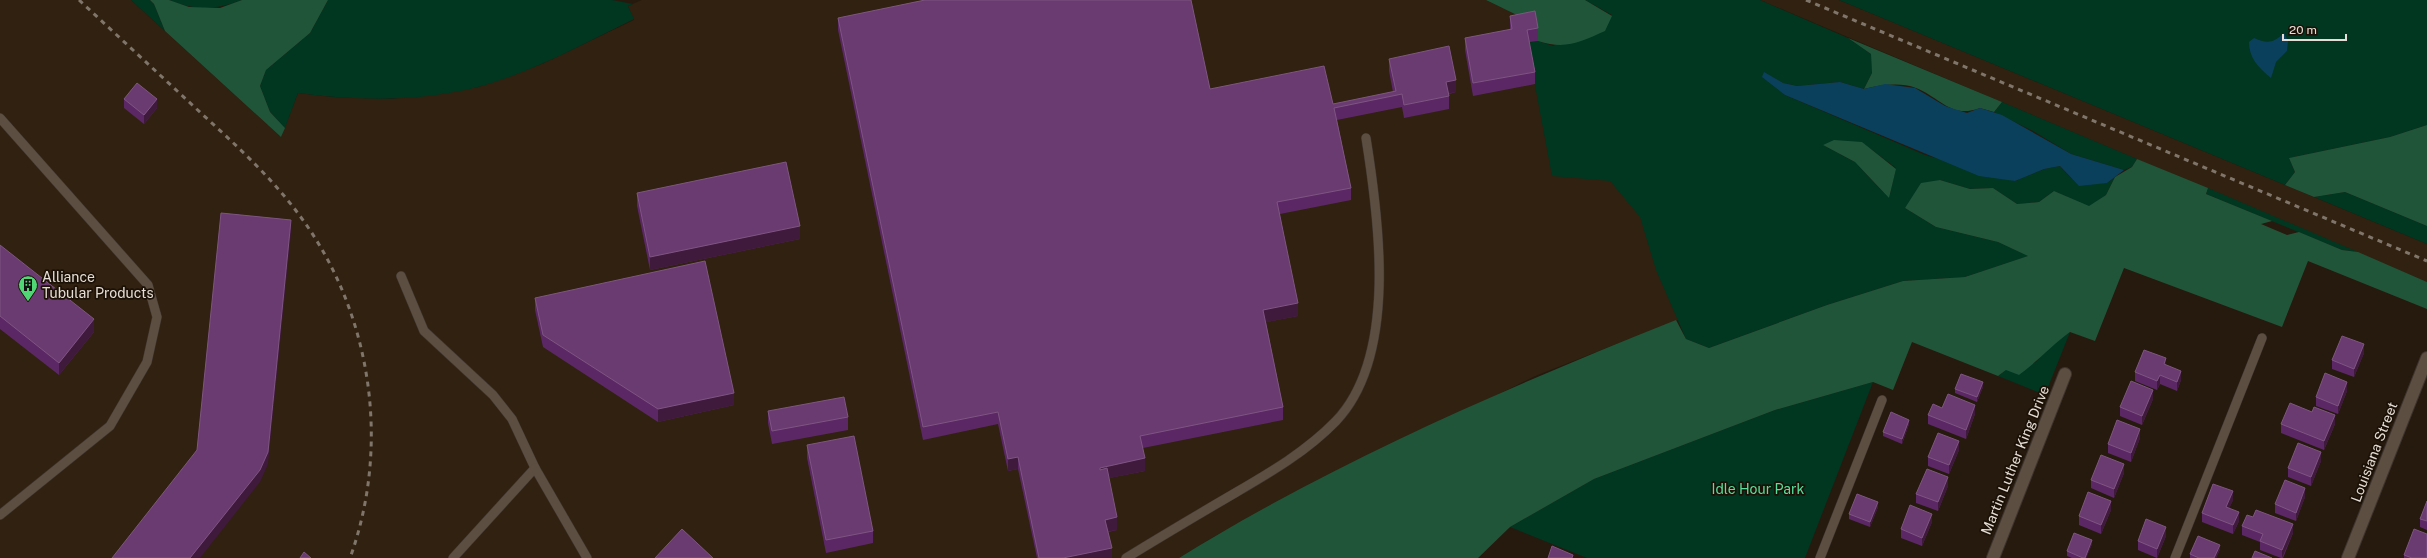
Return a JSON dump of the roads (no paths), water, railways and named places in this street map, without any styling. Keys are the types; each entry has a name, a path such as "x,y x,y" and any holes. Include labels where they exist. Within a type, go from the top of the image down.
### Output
{"street":[{"name":"Louisiana Street","path":"2348,558 2427,358"},
{"name":"Martin Luther King Drive","path":"1993,558 2065,374"}],"lane":[{"path":"0,118 148,285 157,317 147,362 110,426 0,515"},
{"path":"1126,558 1291,459 1332,425 1352,399 1362,380 1377,320 1378,236 1374,186 1366,138"},
{"path":"401,276 424,330 493,395 512,419 535,468 587,558"},
{"path":"2175,558 2262,338"},
{"path":"1820,558 1882,400"},
{"path":"453,558 535,468"}],"water":[{"path":"2284,33 2288,41 2287,51 2276,62 2271,78 2255,62 2249,48 2249,42 2254,38 2267,42 2274,41"},
{"path":"1764,72 1783,83 1797,86 1840,82 1864,89 1885,84 1915,88 1945,106 1967,113 1980,108 2002,115 2071,154 2124,170 2107,183 2079,186 2060,166 2044,169 2015,181 1979,176 1785,95 1762,77"}],"railway":[{"path":"79,0 254,163 300,216 325,254 344,294 358,337 367,381 371,426 370,471 363,515 350,558"},
{"path":"1806,0 2427,261"}],"place":[{"name":"Alliance Tubular Products","path":"28,302"}],"park label":[{"name":"Idle Hour Park","path":"1758,489"}]}
